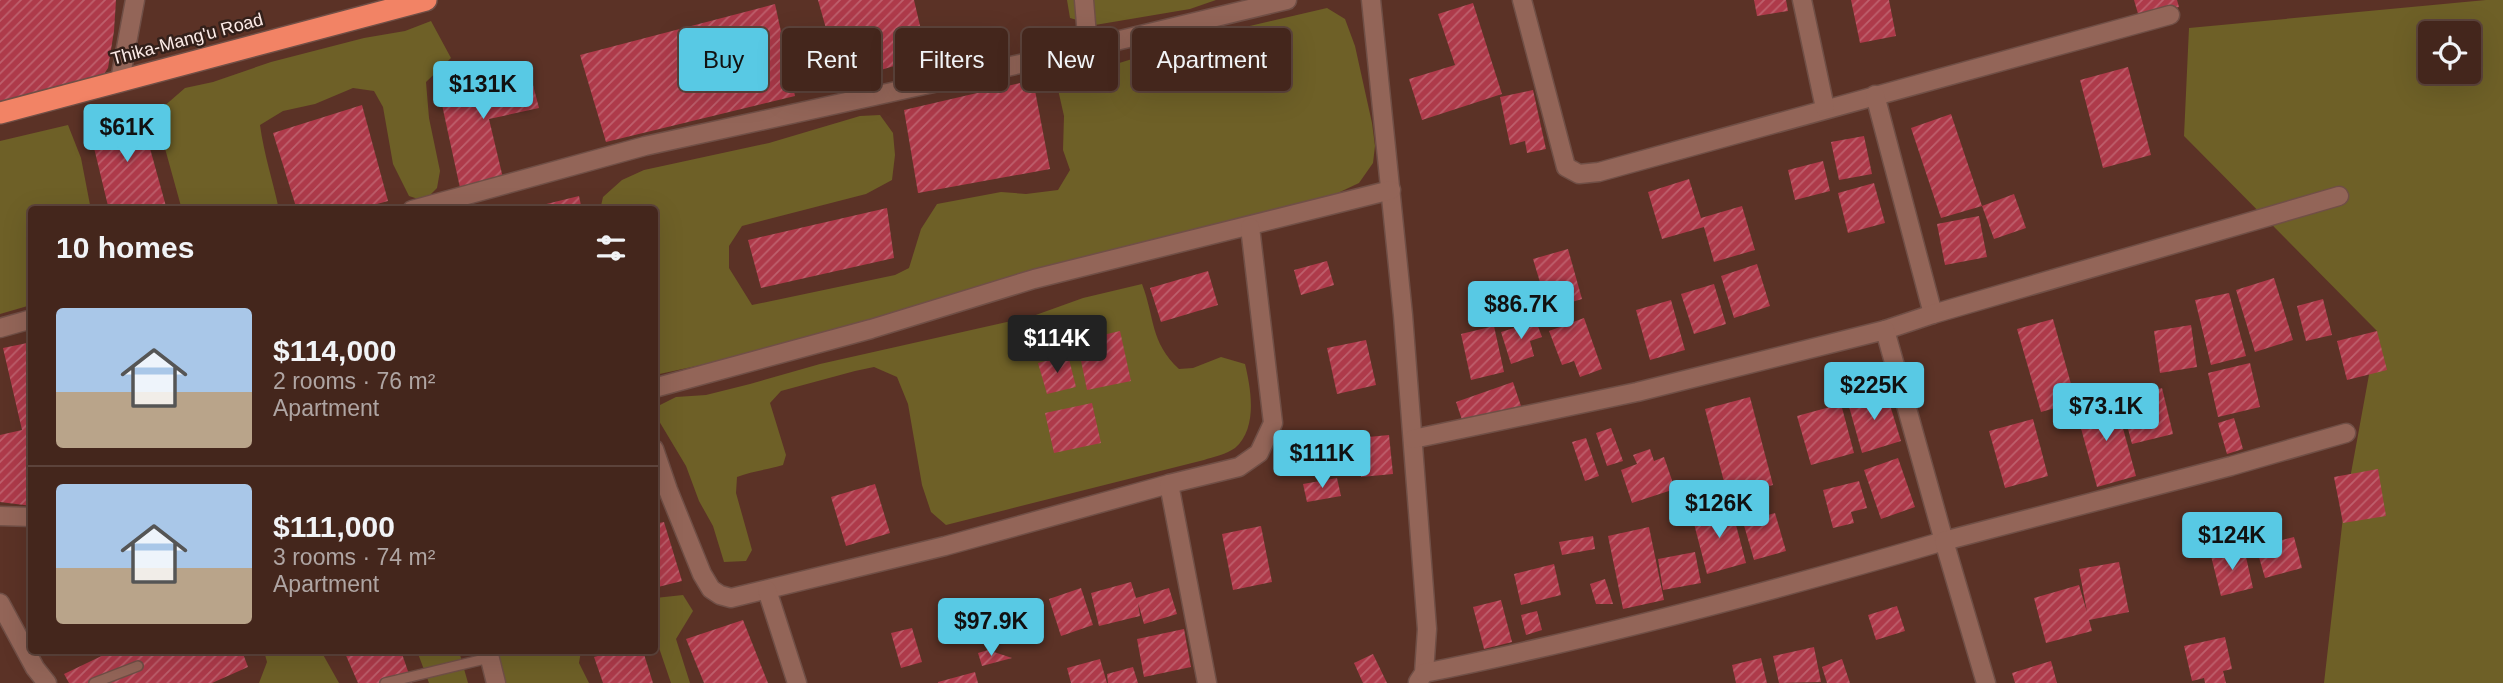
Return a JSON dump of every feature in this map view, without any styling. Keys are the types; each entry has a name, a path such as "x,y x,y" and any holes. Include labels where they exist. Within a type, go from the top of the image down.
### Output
{"highway":[{"name":"Thika-Mang'u Road","path":"0,113 426,0"}],"street":[{"path":"120,80 135,0"},
{"path":"1084,0 1086,28"},
{"path":"1118,41 1287,0"},
{"path":"1371,0 1391,190 1427,629 1420,678 1717,605 2346,433"},
{"path":"1522,0 1566,167 1579,174 1598,172 2170,15"},
{"path":"1802,0 1825,108"},
{"path":"427,206 645,146 1022,63"},
{"path":"1875,95 1933,314"},
{"path":"658,387 871,329 1034,279 1391,190"},
{"path":"1413,439 1637,392 1885,330 2339,195"},
{"path":"658,460 685,536 702,574 711,589 731,598 945,546 1239,467 1259,453 1273,424 1250,227"},
{"path":"0,328 28,320"},
{"path":"1885,330 1986,683"},
{"path":"1169,484 1207,683"},
{"path":"0,516 28,517"},
{"path":"767,590 797,683"},
{"path":"0,603 35,668 47,683"},
{"path":"489,654 496,683"}],"lane":[{"path":"385,683 489,654"},
{"path":"94,683 138,666"}],"shaded area":[{"path":"1067,0 1216,0 1190,9 1095,25 1070,18"},
{"path":"2503,0 2503,683 2324,683 2343,517 2377,331 2184,136 2189,28"},
{"path":"1327,8 1345,19 1355,46 1372,123 1375,146 1373,163 1359,183 1325,199 917,318 658,374 658,206 601,206 603,197 622,180 644,170 769,143 860,116 880,115 893,133 895,155 892,180 866,194 742,226 729,246 729,268 752,305 895,275 909,268 921,229 937,204 1001,192 1026,194 1058,190 1070,170 1063,150 1064,116 1058,91 1118,91 1118,63 1132,59 1132,91 1291,91 1291,28 1241,28"},
{"path":"431,21 451,58 426,82 429,118 440,171 437,188 424,201 409,196 393,164 383,107 374,91 353,88 315,104 283,111 260,125 278,206 181,206 161,134 162,108 185,88 213,82 271,62 364,38 405,31"},
{"path":"68,125 81,158 90,206 28,206 28,306 0,314 0,141"},
{"path":"1142,284 1158,339 1179,369 1193,368 1221,357 1245,364 1251,396 1250,419 1242,440 1232,450 1204,460 946,525 931,512 922,485 908,404 897,377 874,367 855,371 781,391 770,403 786,455 783,465 737,477 736,493 752,550 746,561 724,562 713,526 699,501 686,466 659,421 658,406 676,397 706,395 820,364 1033,316 1083,298"},
{"path":"683,595 693,611 676,639 690,683 671,683 658,645 658,598"},
{"path":"265,654 323,654 339,683 259,683 267,662"},
{"path":"418,654 460,654 468,683 429,683"},
{"path":"493,654 580,654 579,663 589,683 498,683"}],"building":[{"path":"0,0 116,0 108,68 99,81 0,112"},
{"path":"818,0 914,0 920,28 895,28 895,66 881,70 881,28 826,28"},
{"path":"1754,0 1786,0 1788,11 1757,16"},
{"path":"1851,0 1889,0 1896,36 1860,43"},
{"path":"2134,0 2177,0 2179,7 2139,17"},
{"path":"1473,3 1502,94 1422,120 1409,79 1455,65 1438,14"},
{"path":"775,4 782,36 782,91 794,91 795,96 606,142 580,55 679,29 679,91 768,91 768,28 683,28"},
{"path":"528,66 539,108 489,119 503,178 460,188 439,91"},
{"path":"2128,67 2151,155 2103,168 2080,80"},
{"path":"1022,83 1022,91 1035,91 1050,169 918,193 904,110 986,91 1008,91 1008,86"},
{"path":"1533,90 1546,149 1527,153 1525,141 1510,145 1500,97"},
{"path":"362,105 388,201 370,206 296,206 273,133"},
{"path":"140,112 166,206 108,206 88,123"},
{"path":"1951,114 1982,206 1941,218 1911,128"},
{"path":"1864,136 1872,174 1839,180 1831,142"},
{"path":"1823,161 1830,191 1795,200 1788,170"},
{"path":"1689,179 1701,218 1742,206 1755,250 1714,262 1704,227 1662,239 1648,192"},
{"path":"1874,183 1885,223 1848,233 1838,193"},
{"path":"2014,194 2026,228 1994,239 1982,206"},
{"path":"579,196 581,206 538,206"},
{"path":"887,208 894,258 761,288 748,240"},
{"path":"1979,216 1987,257 1945,265 1937,224"},
{"path":"1568,249 1582,299 1548,309 1533,259"},
{"path":"1327,261 1334,285 1301,295 1294,270"},
{"path":"1757,264 1770,306 1734,318 1721,276"},
{"path":"1208,271 1218,305 1161,322 1150,288"},
{"path":"2274,278 2293,340 2255,352 2236,290"},
{"path":"1714,284 1726,324 1694,334 1681,294"},
{"path":"2229,293 2246,356 2211,365 2195,300"},
{"path":"2323,299 2332,335 2306,341 2297,306"},
{"path":"1671,300 1685,350 1650,360 1636,310"},
{"path":"1584,318 1602,369 1580,377 1574,361 1562,365 1549,331"},
{"path":"2053,319 2076,402 2041,412 2017,329"},
{"path":"1536,321 1542,337 1530,341 1534,356 1511,364 1501,332"},
{"path":"2191,325 2197,367 2160,373 2154,331"},
{"path":"1494,326 1504,372 1471,380 1461,334"},
{"path":"1120,331 1131,381 1087,390 1077,341"},
{"path":"2377,331 2387,370 2347,380 2337,341"},
{"path":"1366,340 1376,385 1337,394 1327,348"},
{"path":"28,343 28,506 0,502 0,435 22,430 3,348"},
{"path":"1068,355 1076,387 1047,394 1038,363"},
{"path":"2250,363 2260,407 2218,417 2208,373"},
{"path":"1513,382 1522,409 1465,429 1456,402"},
{"path":"2162,388 2173,434 2132,444 2120,399"},
{"path":"1886,392 1901,441 1862,453 1848,403"},
{"path":"1750,397 1773,485 1728,497 1705,409"},
{"path":"2115,399 2136,476 2097,487 2076,410"},
{"path":"1092,403 1101,443 1054,453 1045,413"},
{"path":"1841,404 1854,453 1811,465 1797,416"},
{"path":"2234,418 2243,449 2227,454 2218,423"},
{"path":"2033,419 2048,476 2005,488 1989,431"},
{"path":"1611,428 1623,461 1607,466 1596,433"},
{"path":"1389,435 1393,474 1361,477 1358,438"},
{"path":"1586,438 1599,476 1585,481 1572,442"},
{"path":"1650,449 1654,461 1664,457 1675,489 1632,503 1621,470 1637,464 1633,455"},
{"path":"1898,458 1915,507 1881,519 1864,470"},
{"path":"2378,469 2386,516 2343,523 2334,477"},
{"path":"1337,478 1341,496 1307,502 1303,484"},
{"path":"1859,481 1867,508 1851,512 1854,523 1833,528 1823,490"},
{"path":"875,484 890,533 846,546 831,497"},
{"path":"1731,506 1746,563 1707,574 1692,516"},
{"path":"1775,513 1786,551 1754,560 1743,522"},
{"path":"664,522 682,581 658,587 658,523"},
{"path":"1261,526 1272,582 1233,590 1222,534"},
{"path":"1649,527 1664,600 1623,609 1608,536"},
{"path":"1593,536 1595,549 1562,555 1559,542"},
{"path":"2294,537 2302,568 2265,578 2256,547"},
{"path":"2244,548 2253,588 2221,596 2211,556"},
{"path":"1695,552 1701,583 1663,590 1658,559"},
{"path":"2119,562 2129,612 2089,620 2092,631 2046,643 2034,598 2079,585 2087,612 2079,569"},
{"path":"1554,564 1561,595 1521,605 1514,574"},
{"path":"1605,579 1613,604 1596,604 1590,584"},
{"path":"1131,582 1136,598 1169,588 1177,614 1144,624 1138,603 1140,616 1099,626 1091,593"},
{"path":"1081,588 1093,625 1061,636 1049,599"},
{"path":"1501,600 1512,642 1484,649 1473,607"},
{"path":"1897,606 1905,631 1876,640 1868,615"},
{"path":"1537,611 1542,630 1526,635 1521,615"},
{"path":"743,620 768,683 704,683 686,639"},
{"path":"912,628 922,662 901,668 891,633"},
{"path":"1184,629 1191,667 1144,677 1137,639"},
{"path":"2225,637 2232,669 2223,671 2226,683 2205,683 2204,678 2192,681 2184,646"},
{"path":"1814,647 1821,682 1779,683 1773,656"},
{"path":"988,650 1012,658 982,666 978,653"},
{"path":"106,654 243,654 248,667 212,683 69,683 64,674"},
{"path":"345,654 402,654 412,683 358,683"},
{"path":"605,654 644,654 653,683 603,683 594,657"},
{"path":"1373,654 1387,683 1363,683 1354,663"},
{"path":"1761,658 1767,683 1736,683 1732,665"},
{"path":"1100,659 1107,683 1071,683 1067,668"},
{"path":"1842,659 1850,683 1827,683 1822,667"},
{"path":"2051,661 2057,683 2015,683 2012,673"},
{"path":"1133,667 1138,683 1108,683 1107,674"},
{"path":"975,672 978,683 938,683 938,682"}]}
